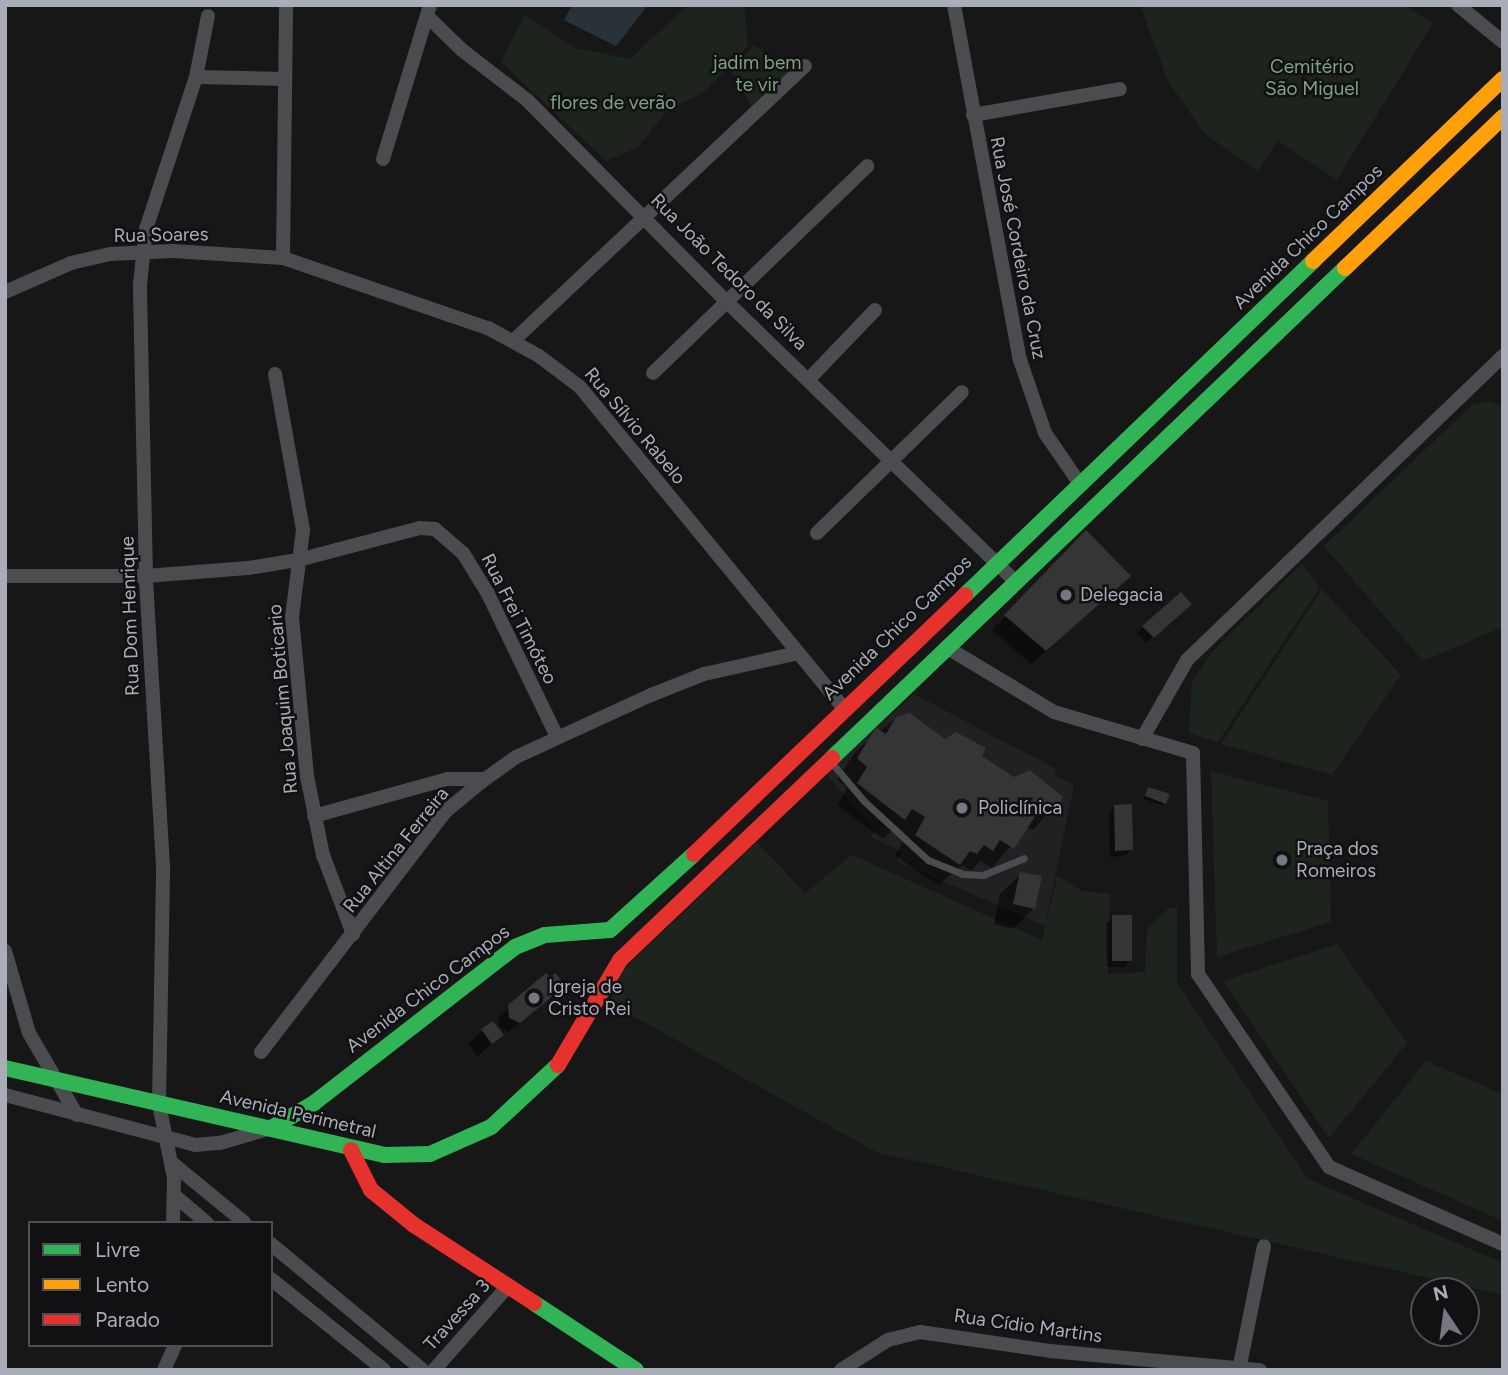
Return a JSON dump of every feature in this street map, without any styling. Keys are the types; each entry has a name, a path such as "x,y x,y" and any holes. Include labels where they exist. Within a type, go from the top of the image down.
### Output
{"street":[{"path":"283,258 286,5"},
{"name":"Rua José Cordeiro da Cruz","path":"954,5 1004,286 1030,394 1059,458 1080,484"},
{"path":"1458,5 1503,41"},
{"path":"383,159 429,11"},
{"name":"Rua João Tedoro da Silva","path":"429,11 462,50 527,100 726,301 892,457 995,564 1015,581"},
{"name":"Rua Dom Henrique","path":"173,1221 172,1163 164,1138 159,1104 163,866 146,576 142,251 196,77 208,16"},
{"path":"513,341 805,66"},
{"path":"196,77 284,79"},
{"name":"Avenida Chico Campos","path":"273,1127 314,1103 515,947 545,934 617,926 1503,79"},
{"path":"973,115 1120,89"},
{"path":"745,803 764,822 1503,117"},
{"path":"653,373 867,166"},
{"name":"Rua Soares","path":"5,292 71,263 142,251 283,258"},
{"name":"Rua Sílvio Rabelo","path":"283,258 439,308 513,341 580,387 844,708"},
{"path":"1282,291 1300,309"},
{"path":"810,378 875,310"},
{"path":"1142,739 1187,660 1503,356"},
{"name":"Rua Joaquim Boticario","path":"275,374 303,530 292,617 314,816 353,934"},
{"path":"817,533 892,457 962,392"},
{"name":"Rua Frei Timóteo","path":"5,576 146,576 298,560 393,534 435,529 463,553 488,594 556,737"},
{"path":"946,647 1054,712 1193,753 1198,974 1329,1167 1503,1244"},
{"name":"Rua Altina Ferreira","path":"261,1052 446,811 485,779 556,737 704,674 798,653"},
{"path":"314,816 446,779 485,779"},
{"name":"Avenida Perimetral","path":"5,1069 273,1127 351,1150 384,1156 430,1154 491,1127 545,1080 570,1051 621,960 764,822"},
{"path":"5,951 29,1033 78,1115"},
{"path":"5,1095 164,1138 208,1145 273,1127"},
{"path":"351,1150 371,1190 414,1225 636,1370"},
{"path":"172,1163 243,1221"},
{"path":"174,1195 204,1221"},
{"path":"273,1246 424,1370"},
{"path":"1240,1365 1264,1246"},
{"path":"273,1281 384,1370"},
{"name":"Travessa 3","path":"434,1370 508,1286"},
{"name":"Rua Cídio Martins","path":"841,1370 888,1340 920,1332 1050,1351 1217,1368 1240,1365 1260,1370"},
{"path":"164,1369 174,1347"}],"lane":[{"path":"828,759 864,801 928,860 962,874 983,875 1024,858"}],"shaded area":[{"path":"572,5 648,5 616,46 564,20"},
{"name":"Policlínica","path":"914,694 1056,769 1054,774 1074,785 1045,926 897,861 901,851 870,837 875,831 825,773"}],"green space":[{"name":"flores de verão","path":"688,5 744,5 748,46 706,90 665,113 637,148 606,161 501,62 525,15 575,48 630,59"},
{"name":"Cemitério São Miguel","path":"1140,5 1404,5 1433,23 1337,180 1278,141 1258,171 1205,134 1168,81"},
{"name":"jadim bem te vir","path":"754,45 797,73 752,106 730,70"},
{"path":"1489,401 1503,407 1503,627 1423,661 1324,546 1473,404"},
{"path":"1302,564 1320,587 1218,742 1189,733 1192,682 1213,651"},
{"path":"1322,589 1401,675 1332,775 1221,744"},
{"path":"1211,771 1328,801 1331,922 1217,957"},
{"path":"757,842 805,893 852,855 1042,940 1057,876 1082,891 1110,894 1108,974 1145,972 1147,929 1169,908 1177,907 1177,983 1308,1179 1503,1263 1503,1295 1480,1290 1480,1277 1424,1277 876,1152 610,1003 621,972"},
{"path":"1337,944 1407,1043 1329,1138 1223,981"},
{"path":"1426,1061 1503,1094 1503,1221 1351,1154"}],"building":[{"name":"Delegacia","path":"1086,530 1131,576 1046,651 1004,615"},
{"path":"1181,592 1192,604 1154,638 1142,626"},
{"path":"910,713 945,739 956,732 986,748 982,756 1014,777 1030,770 1063,797 1055,810 1043,804 1014,849 1000,840 993,851 984,845 977,854 970,851 960,865 915,835 925,817 912,809 905,820 857,783 867,767 857,758 876,728 886,734 896,717"},
{"path":"1148,787 1170,794 1166,804 1145,796"},
{"path":"1132,804 1133,850 1115,851 1114,805"},
{"path":"1020,872 1042,876 1035,909 1013,904"},
{"path":"1112,915 1132,915 1132,961 1112,961"},
{"name":"Igreja de Cristo Rei","path":"546,973 550,978 555,973 561,980 555,985 560,990 520,1023 509,1018 508,1005"},
{"path":"493,1021 504,1035 492,1044 481,1029"}],"traffic: fast":[{"path":"965,595 1313,261"},
{"path":"832,758 1345,268"},
{"path":"273,1127 314,1103 515,947 545,935 610,930 694,854"},
{"path":"5,1068 384,1155 430,1154 491,1127 558,1065"},
{"path":"534,1303 636,1370"}],"traffic: slow":[{"path":"1313,261 1503,79"},
{"path":"1345,268 1503,117"}],"traffic: jam":[{"path":"694,854 965,595"},
{"path":"558,1065 620,960 832,758"},
{"path":"351,1150 371,1190 414,1225 534,1303"}],"place":[{"name":"Delegacia","path":"1066,595"},
{"name":"Policlínica","path":"962,808"},
{"name":"Praça dos Romeiros","path":"1282,860"},
{"name":"Igreja de Cristo Rei","path":"534,998"}]}
